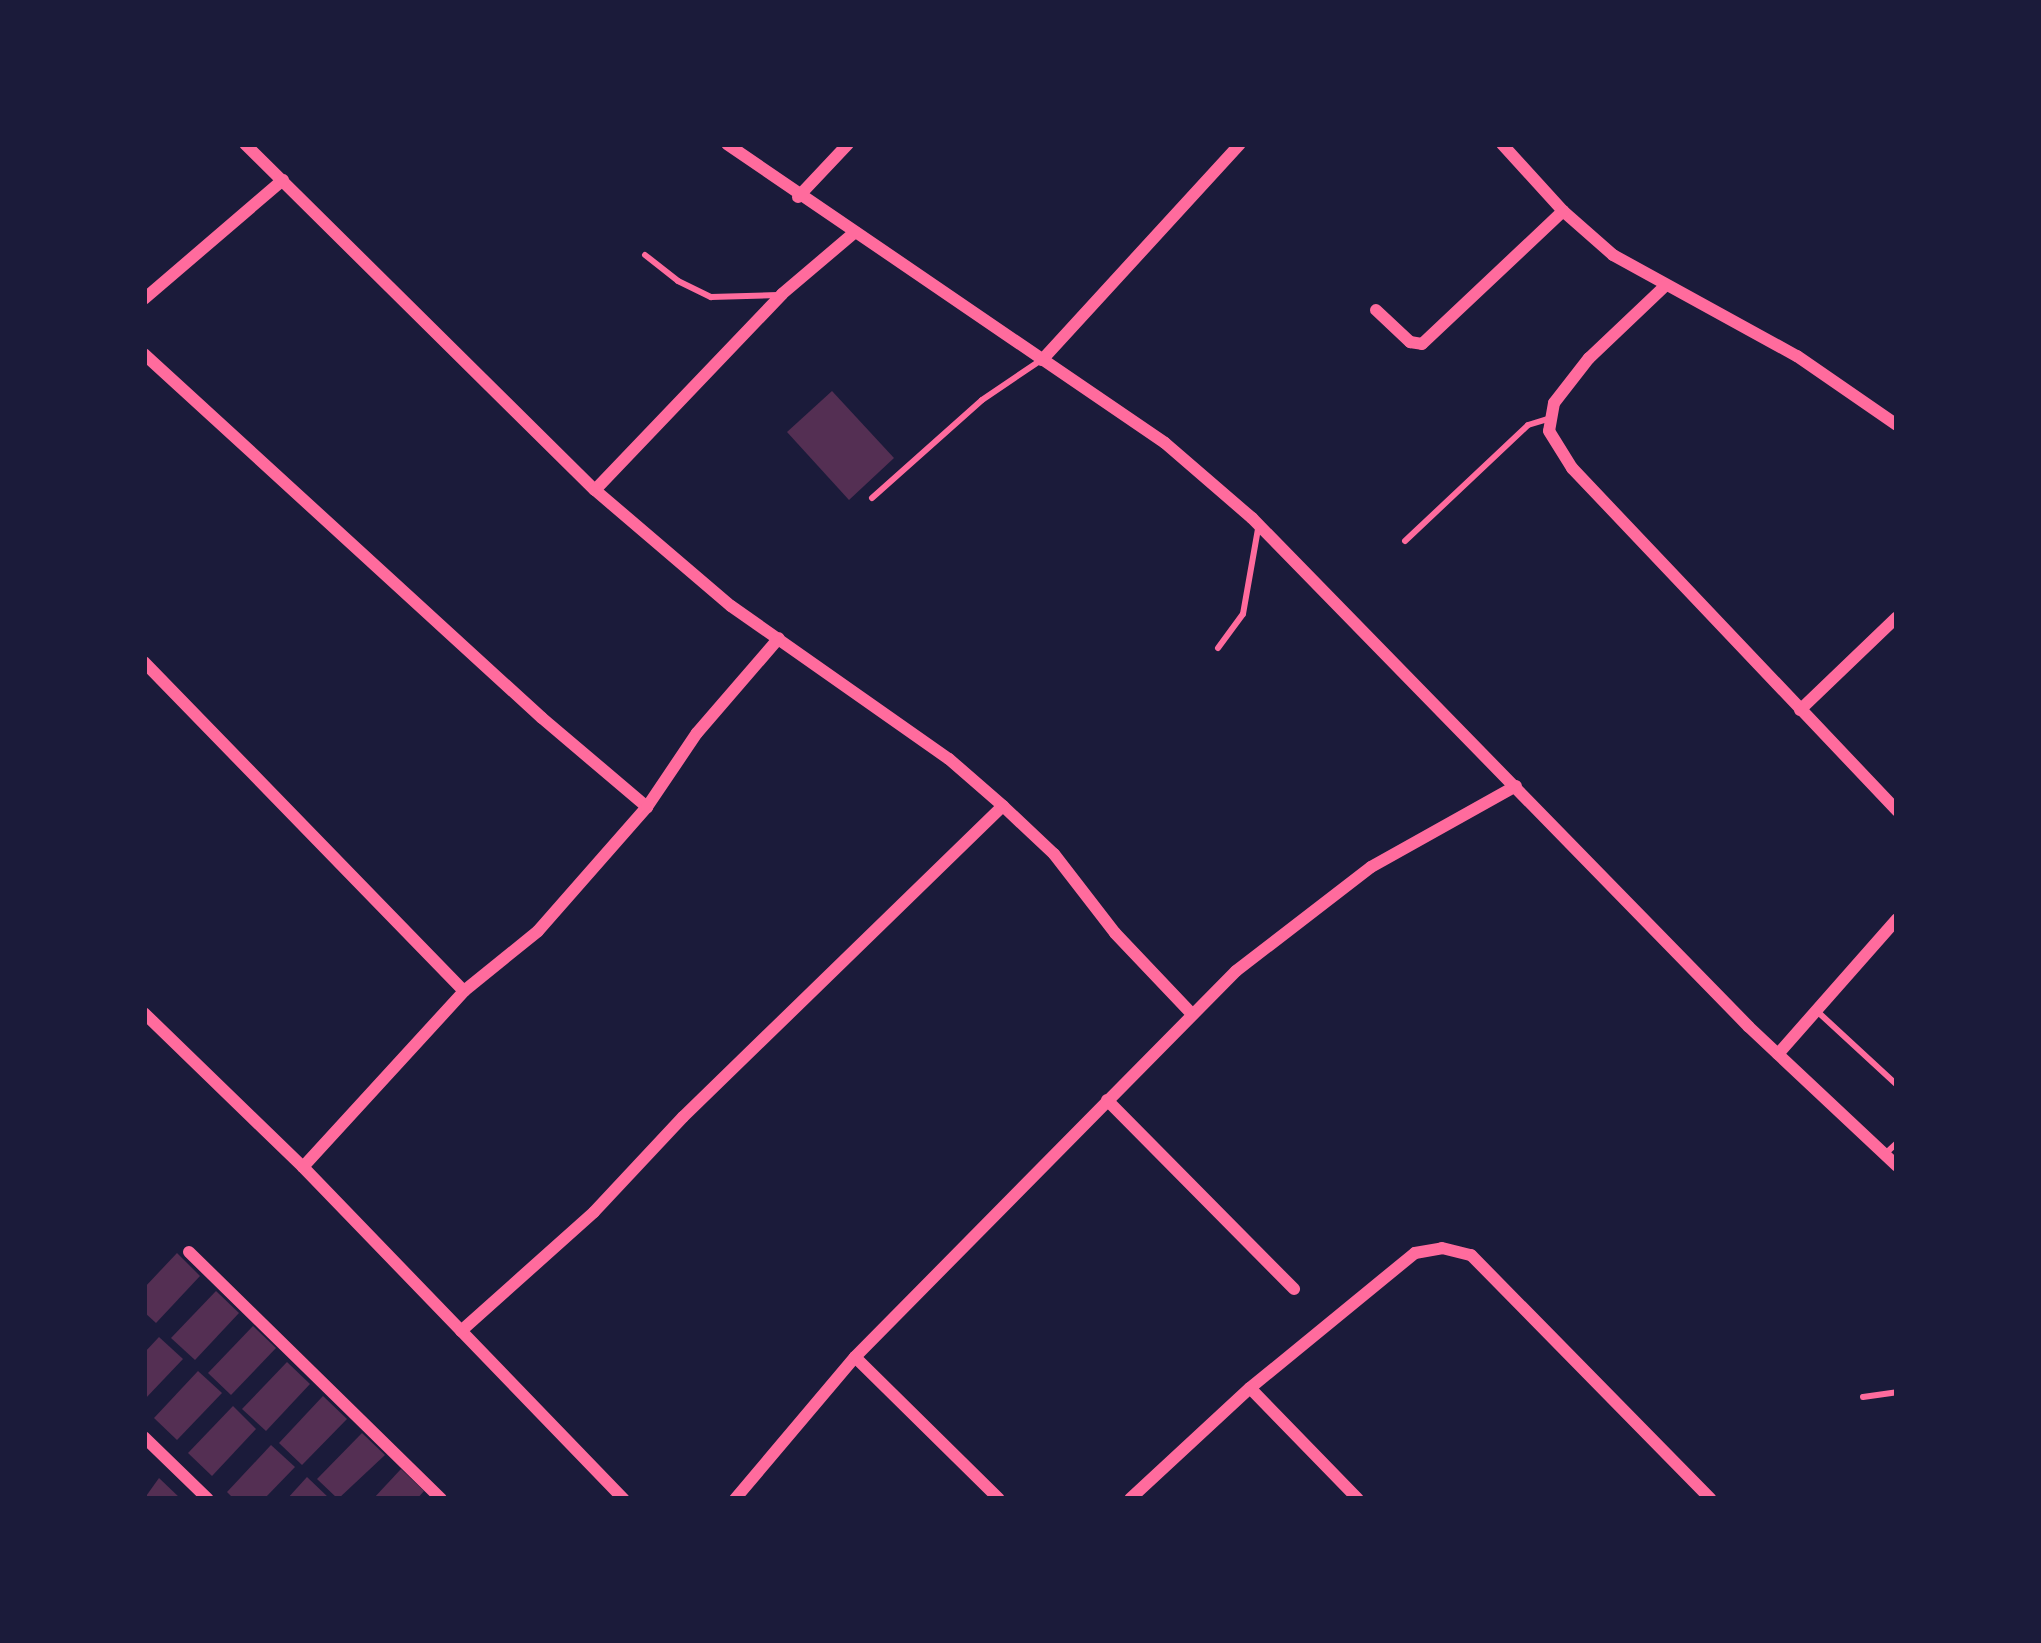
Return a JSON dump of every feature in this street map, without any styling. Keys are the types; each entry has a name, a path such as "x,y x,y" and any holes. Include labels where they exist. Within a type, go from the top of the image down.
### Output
{"street":[{"path":"245,144 595,490 731,606 949,759 1003,806 1054,854 1115,933 1192,1014"},
{"path":"727,144 798,197 1165,443 1260,526 1778,1054 1897,1166"},
{"path":"798,197 848,144"},
{"path":"1042,360 1240,144"},
{"path":"1502,144 1562,211 1612,255 1797,356 1897,425"},
{"path":"144,299 283,180"},
{"path":"1376,310 1410,343 1429,340 1562,211"},
{"path":"595,490 782,294 855,232"},
{"path":"1665,286 1589,358 1554,403 1550,431 1572,468 1897,811"},
{"path":"144,354 542,718 647,807"},
{"path":"1800,710 1897,617"},
{"path":"303,1167 464,991 538,931 647,807 697,734 779,638"},
{"path":"144,662 464,991"},
{"path":"735,1499 855,1357 1236,971 1372,867 1516,786"},
{"path":"461,1331 594,1212 682,1117 1003,806"},
{"path":"1778,1054 1897,919"},
{"path":"144,1013 303,1167 624,1499"},
{"path":"1107,1100 1294,1289"},
{"path":"1130,1499 1250,1388 1415,1253 1456,1251 1471,1255 1712,1499"},
{"path":"189,1252 441,1499"},
{"path":"855,1357 999,1499"},
{"path":"1250,1388 1358,1499"},
{"path":"144,1437 208,1499"}],"lane":[{"path":"646,255 678,281 711,297 782,294"},
{"path":"872,498 982,400 1042,360"},
{"path":"1405,541 1528,425 1552,418"},
{"path":"1218,648 1243,614 1260,526"},
{"path":"1816,1010 1897,1085"},
{"path":"1886,1154 1897,1143"},
{"path":"1863,1397 1897,1392"}],"building":[{"path":"832,391 894,458 849,500 787,432"},
{"path":"177,1253 200,1276 156,1323 144,1312 144,1288"},
{"path":"216,1291 239,1313 195,1360 171,1338"},
{"path":"253,1326 276,1348 231,1395 208,1373"},
{"path":"159,1337 183,1359 144,1400 144,1353"},
{"path":"287,1362 310,1384 266,1431 242,1409"},
{"path":"198,1371 222,1393 177,1440 154,1418"},
{"path":"323,1396 347,1419 302,1465 279,1443"},
{"path":"233,1406 256,1429 212,1476 188,1453"},
{"path":"362,1433 385,1455 338,1499 317,1479"},
{"path":"271,1445 295,1467 264,1499 234,1499 227,1492"},
{"path":"401,1469 424,1491 417,1499 373,1499"},
{"path":"307,1477 330,1499 287,1499"},
{"path":"159,1478 181,1499 144,1499"}]}
